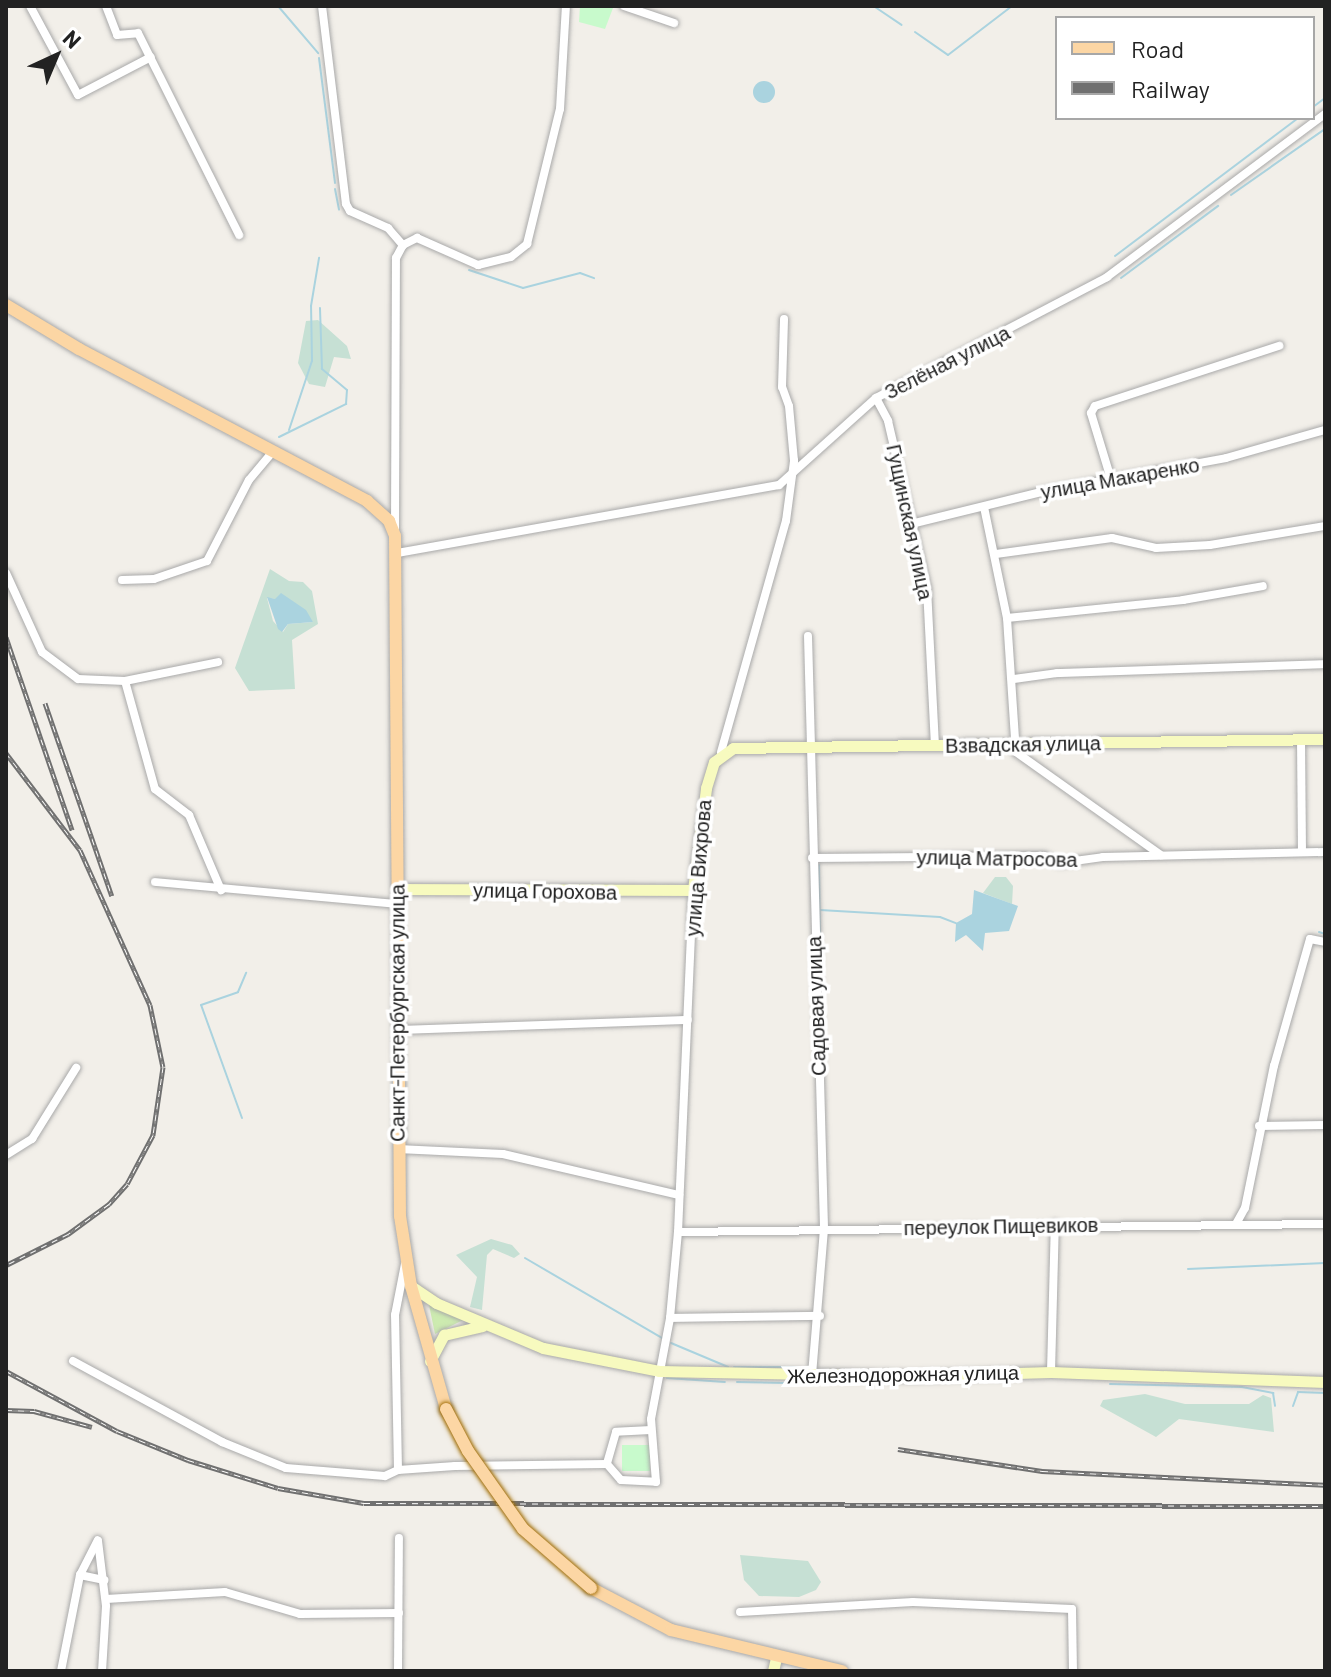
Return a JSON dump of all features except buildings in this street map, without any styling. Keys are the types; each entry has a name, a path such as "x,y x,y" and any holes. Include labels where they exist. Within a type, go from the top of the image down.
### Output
{"main road":[{"path":"6,305 60,339 377,508 395,536"},
{"name":"Санкт-Петербургская улица","path":"395,536 398,1149 406,1259"},
{"path":"406,1259 430,1361 446,1409 493,1491 523,1529 591,1588 671,1630 775,1664 842,1671"}],"street":[{"path":"30,6 78,95 151,57"},
{"path":"106,6 117,35 138,33 239,235"},
{"path":"322,6 346,204 388,228 403,245"},
{"path":"395,536 396,258 403,245 417,238 478,265 511,257 527,244 560,109 566,6"},
{"path":"624,6 674,23"},
{"name":"Зелёная улица","path":"397,553 734,496 779,485 876,398 1107,277 1325,114"},
{"name":"улица Вихрова","path":"607,1464 621,1480 656,1482 651,1430 670,1318 678,1232 693,890 706,788 721,752 723,730 776,563 791,476 789,406 782,387 784,319"},
{"path":"1111,479 1091,413 1095,406 1279,346"},
{"name":"Гущинская улица","path":"876,398 888,421 915,523 927,588 935,746"},
{"name":"улица Макаренко","path":"915,523 1111,479 1269,448 1325,430"},
{"path":"122,580 154,579 207,561 249,480 273,451"},
{"path":"984,507 1007,618 1018,744 1024,761 1161,855"},
{"path":"996,554 1112,538 1156,548 1210,545 1325,526"},
{"path":"6,573 42,652 78,679 125,681 218,662"},
{"path":"1007,618 1263,586"},
{"name":"Садовая улица","path":"808,636 808,747 824,1229 820,1316 812,1376"},
{"path":"1014,679 1057,673 1325,664"},
{"path":"125,681 155,789 189,815 221,890"},
{"path":"1301,739 1302,851"},
{"name":"Взвадская улица","path":"721,752 808,747 1325,739"},
{"name":"улица Матросова","path":"812,858 1044,856 1060,863 1161,855 1325,852"},
{"path":"155,882 397,904"},
{"name":"улица Горохова","path":"397,889 693,890"},
{"path":"1236,1224 1245,1208 1259,1126 1310,939 1325,942"},
{"path":"397,1030 688,1020"},
{"path":"6,1155 32,1139 76,1068"},
{"path":"1259,1126 1325,1125"},
{"path":"398,1149 503,1154 679,1195"},
{"path":"1051,1372 1055,1224"},
{"name":"переулок Пищевиков","path":"678,1232 1055,1224 1325,1224"},
{"name":"Санкт-Петербургская улица","path":"398,1470 395,1315 406,1259"},
{"name":"Железнодорожная улица","path":"411,1286 487,1326 569,1355 659,1371 812,1376 1051,1372 1325,1382"},
{"path":"670,1318 820,1316"},
{"path":"430,1361 444,1335 455,1328 487,1326"},
{"path":"73,1361 222,1442 286,1468 385,1476 398,1470 607,1464 616,1432 651,1430"},
{"path":"398,1671 399,1538"},
{"path":"61,1671 80,1575 98,1540 106,1599 102,1671"},
{"path":"80,1575 104,1580"},
{"path":"106,1599 225,1592 300,1614 399,1613"},
{"path":"740,1612 913,1602 1072,1609 1073,1671"}],"green space":[{"path":"580,6 613,8 605,29 579,22"},
{"path":"318,320 347,346 351,359 334,357 325,387 309,384 298,363 306,321"},
{"path":"270,569 289,581 303,582 312,591 318,624 292,640 295,689 249,691 235,668","holes":["267,598 275,599 313,622 288,624 283,632 273,621"]},
{"path":"995,877 1006,877 1013,886 1012,904 983,893"},
{"path":"491,1239 512,1245 520,1254 514,1258 493,1249 487,1255 482,1310 470,1307 477,1277 456,1255"},
{"path":"429,1305 463,1320 435,1334"},
{"path":"1145,1394 1185,1404 1249,1404 1263,1395 1271,1398 1274,1432 1179,1419 1156,1437 1100,1406 1103,1400"},
{"path":"622,1445 650,1445 650,1471 622,1471"},
{"path":"740,1555 808,1561 821,1582 816,1590 799,1597 759,1596 744,1580"}],"water":[{"path":"764,81 772,84 775,92 772,100 764,103 756,100 753,92 756,84"},
{"path":"281,593 306,610 313,622 288,624 282,632 278,629 267,597 275,599"},
{"path":"974,890 1018,906 1009,931 985,933 983,951 966,935 955,942 956,923 972,914"}],"waterway":[{"path":"278,6 318,53"},
{"path":"915,32 948,55 1012,6"},
{"path":"875,7 902,25"},
{"path":"319,58 335,183"},
{"path":"1315,106 1325,98"},
{"path":"1115,256 1295,120"},
{"path":"1231,195 1325,129"},
{"path":"335,189 339,210"},
{"path":"1121,278 1218,206"},
{"path":"289,430 312,361 311,306 319,258"},
{"path":"469,270 523,288 580,273 594,278"},
{"path":"279,437 346,404 347,390 322,369 320,308"},
{"path":"819,865 820,934"},
{"path":"820,910 940,917 956,923"},
{"path":"1319,932 1325,934"},
{"path":"820,941 821,953"},
{"path":"242,1118 201,1005 238,992 246,973"},
{"path":"525,1258 662,1338"},
{"path":"1188,1269 1325,1263"},
{"path":"671,1343 728,1367"},
{"path":"734,1367 808,1367"},
{"path":"667,1378 725,1382"},
{"path":"737,1382 786,1383"},
{"path":"1110,1384 1242,1387 1273,1393 1275,1406"},
{"path":"1293,1406 1298,1392 1325,1393"}],"railway":[{"path":"6,637 72,830"},
{"path":"45,703 112,896"},
{"path":"6,753 80,850 150,1005 163,1067 153,1135 127,1184 109,1204 68,1234 6,1265"},
{"path":"6,1371 117,1431 188,1460 278,1488 364,1503 1325,1506"},
{"path":"6,1410 34,1411 92,1427"},
{"path":"898,1449 1042,1471 1325,1485"}]}
